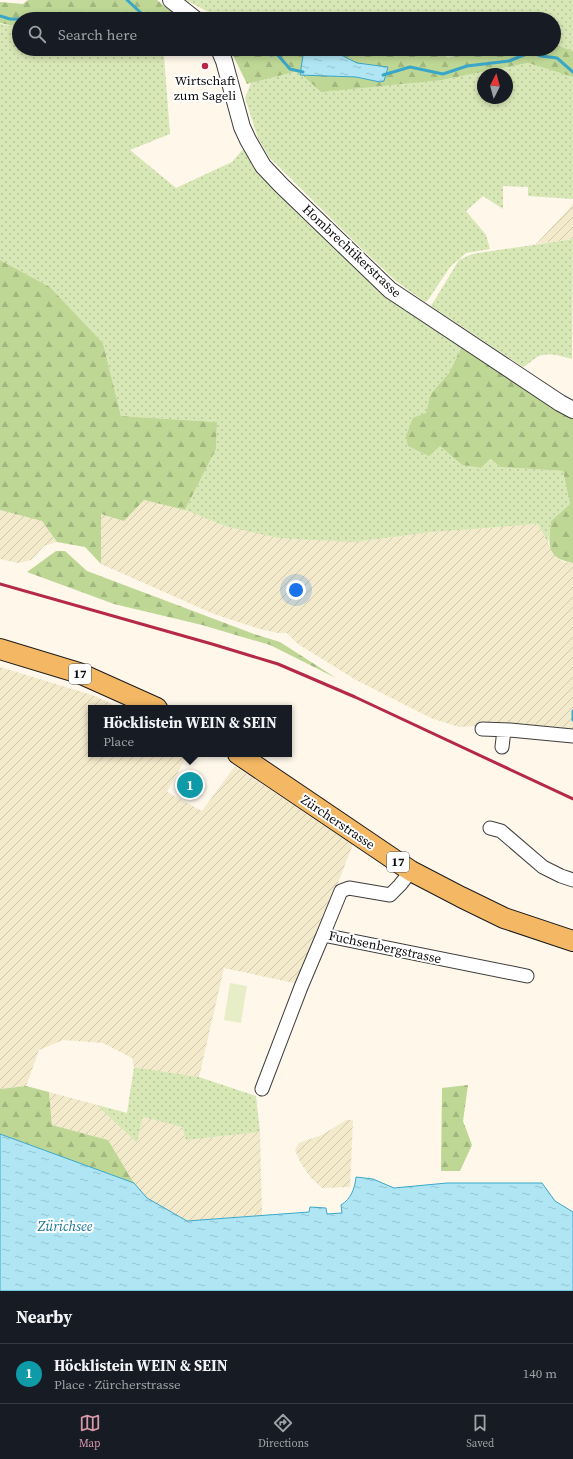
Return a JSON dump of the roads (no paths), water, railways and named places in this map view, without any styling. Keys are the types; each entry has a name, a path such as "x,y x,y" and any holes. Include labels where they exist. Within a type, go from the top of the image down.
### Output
{"main road":[{"name":"17","path":"0,649 79,673 150,705"},
{"name":"Zürcherstrasse","path":"242,757 410,870 504,918 573,941"}],"street":[{"path":"171,0 186,12"},
{"name":"Hombrechtikerstrasse","path":"222,56 242,127 255,155 263,166 390,290 560,403 573,410"},
{"path":"482,729 573,736"},
{"path":"502,746 504,730"},
{"path":"490,828 501,831 543,867 573,880"},
{"name":"Fuchsenbergstrasse","path":"410,870 400,885 390,895 350,888 341,891 323,935 527,976"},
{"path":"262,1089 301,987 323,935"}],"water":[{"path":"303,56 343,56 357,63 388,67 384,81 380,82 356,77 300,75"},
{"name":"Zürichsee","path":"0,1134 134,1183 147,1198 187,1221 309,1212 310,1207 326,1208 327,1214 342,1213 341,1205 352,1193 356,1177 373,1179 394,1188 447,1183 542,1183 555,1201 573,1212 573,1291 0,1291"}],"waterway":[{"path":"127,0 140,12"},
{"path":"0,16 12,19"},
{"path":"279,56 290,69 303,72"},
{"path":"383,75 410,67 443,74 467,66 509,61 521,56"},
{"path":"541,56 557,58 573,72"},
{"path":"573,711 573,720"}],"railway":[{"path":"0,584 278,664 355,697 573,799"}],"place":[{"name":"Wirtschaft zum Sageli","path":"205,66"},
{"name":"Höcklistein WEIN & SEIN","path":"190,785"}]}
